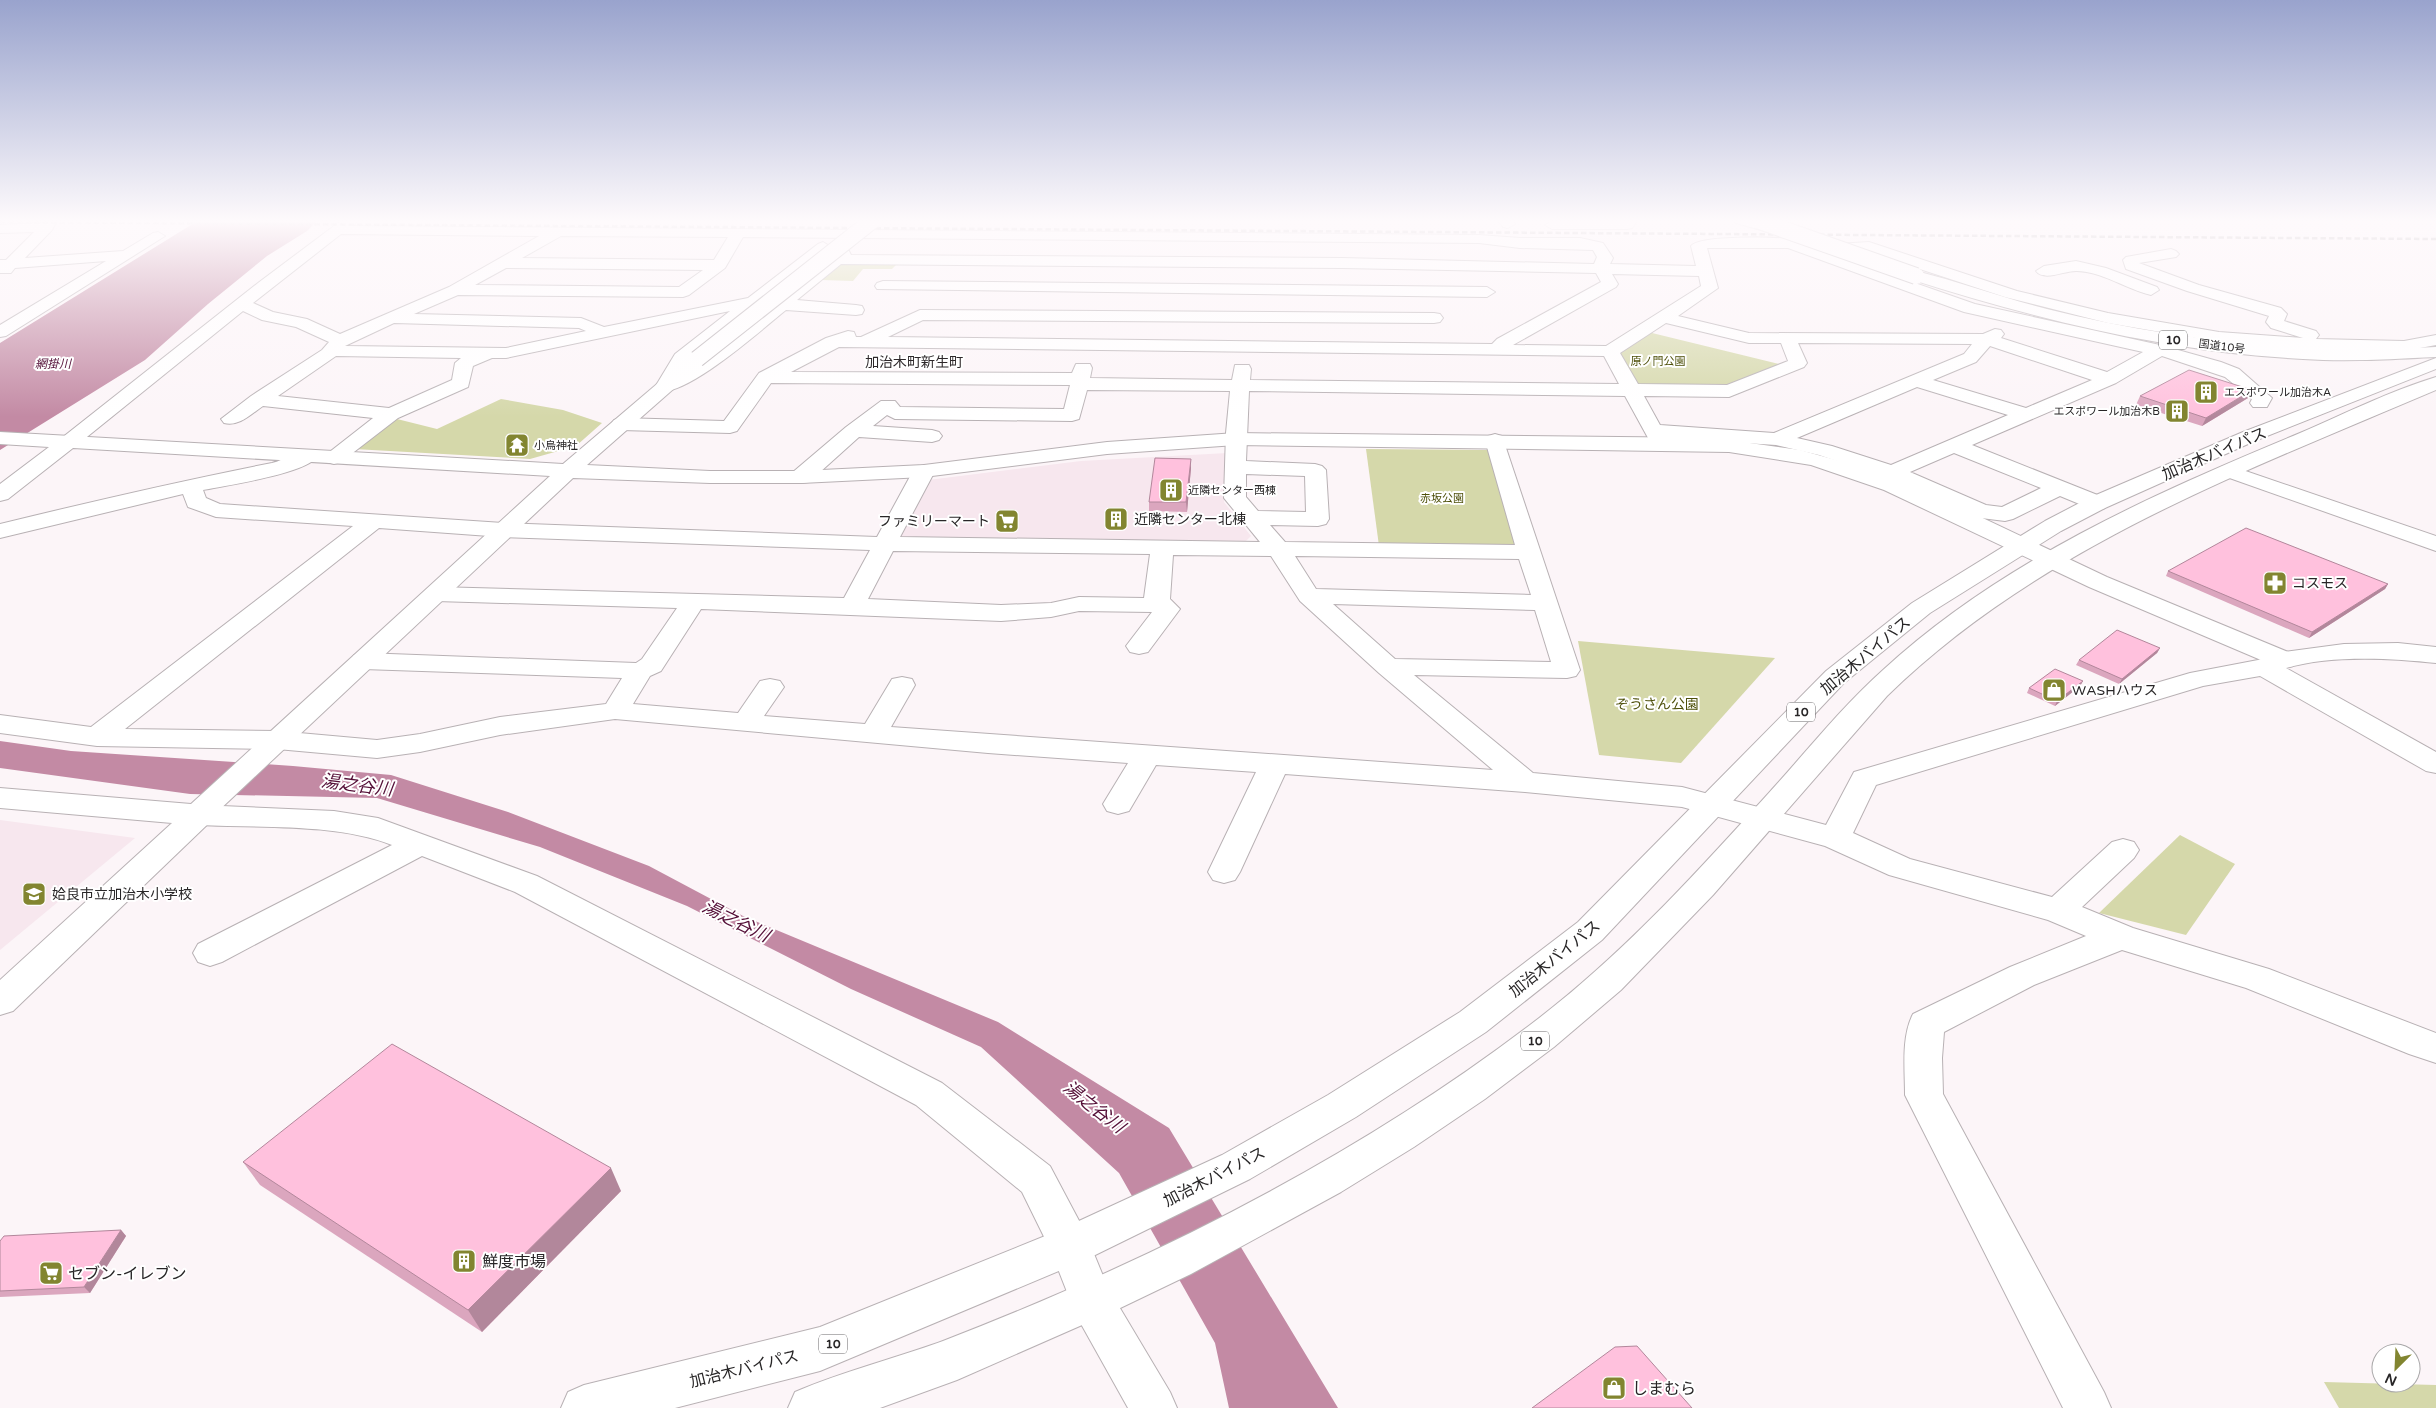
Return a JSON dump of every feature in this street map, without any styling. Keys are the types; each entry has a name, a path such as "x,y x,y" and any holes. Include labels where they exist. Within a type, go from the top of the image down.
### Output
{"main road":[{"path":"0,332 76,286"},
{"path":"0,494 64,441 265,286"},
{"path":"230,419 336,346 388,319 463,286"},
{"path":"455,290 683,292 691,286"},
{"path":"664,387 681,358 773,286"},
{"path":"0,1001 270,747 568,471 698,359 796,286"},
{"path":"664,387 712,360 805,286"},
{"path":"242,304 268,316 301,323 336,346 487,354 604,333 751,302 856,310 867,305 882,286 1327,290 1409,286"},
{"path":"1310,318 1329,286"},
{"path":"1374,349 1491,286"},
{"path":"1497,350 1503,342 1607,286"},
{"path":"832,342 1610,351 1710,288 1709,286"},
{"path":"1907,286 1962,306 2015,320 2160,350 2216,366 2232,373 2262,398 2260,403"},
{"name":"国道10号","path":"1947,286 2012,306 2081,322 2199,344 2312,354 2379,355 2436,352"},
{"path":"1986,286 2011,294 2108,318 2157,328 2277,343 2404,346 2436,340"},
{"path":"2140,286 2160,293"},
{"path":"2188,286 2275,312 2279,314 2274,322 2277,324 2342,344"},
{"path":"2140,298 2198,286"},
{"path":"888,405 895,413 1072,415 1104,288"},
{"path":"621,424 730,427 766,377 832,342 852,335 848,327 856,310"},
{"path":"0,326 36,311"},
{"path":"861,343 920,315 1434,318"},
{"path":"1662,317 1749,338 1986,340 2109,379"},
{"path":"388,319 581,323 604,333"},
{"path":"1776,439 1970,358 1986,340 2015,320"},
{"path":"766,377 1242,386 1729,391 1798,363 1787,338"},
{"path":"1242,347 1242,386 1239,392 1236,439 1235,498 1279,550 1309,596 1388,667 1525,782"},
{"path":"1892,472 2109,379 2160,350"},
{"path":"1610,351 1657,437"},
{"path":"334,458 391,414 461,383 464,363 487,354"},
{"name":"10","path":"2312,354 2351,366 2364,374 2365,377 2342,400"},
{"name":"加治木バイパス","path":"584,1408 820,1349 1070,1246 1236,1167 1358,1096 1472,1022 1541,971 1590,931 1835,677 1920,608 2053,526 2097,503 2250,436 2436,363"},
{"path":"801,477 854,431 921,379"},
{"path":"1917,381 2026,414"},
{"name":"加治木バイパス","path":"811,1408 936,1365 1132,1282 1268,1214 1364,1157 1474,1086 1544,1035 1637,955 1868,700 1909,660 1966,616 2051,559 2186,489 2436,383"},
{"path":"258,400 391,414"},
{"path":"854,431 932,436"},
{"path":"0,438 568,471 710,477 801,477 924,471 1107,448 1236,439 1495,440 1657,437 1776,439 1825,450 1892,472 1980,511 2005,514 2058,488"},
{"path":"1657,437 1770,450 1830,463 1872,478 2274,663 2436,764"},
{"path":"1388,667 1567,670 1495,440"},
{"path":"1954,445 2097,503"},
{"path":"0,531 123,500 286,466 308,456"},
{"path":"1237,467 1316,470 1318,519 1253,518"},
{"path":"852,606 924,471"},
{"path":"2228,471 2436,544"},
{"path":"191,486 196,502 216,510 503,530 885,544 1530,552"},
{"path":"97,737 374,521"},
{"path":"1157,602 1162,548"},
{"path":"436,594 852,606 1001,613 1050,610 1079,604 1148,606 1157,602"},
{"path":"1309,596 1545,603"},
{"path":"363,662 640,671 652,665 694,601"},
{"path":"1139,646 1168,609 1157,602"},
{"path":"1835,838 1864,779 2199,680 2274,663 2344,652 2398,651 2436,655"},
{"path":"615,711 640,671"},
{"path":"873,734 902,685"},
{"path":"745,723 770,686"},
{"path":"0,724 97,737 270,747 377,749 420,743 500,726 615,711 873,734 1525,782 1682,797 1835,838 1900,867 2058,911 2122,937 2258,978 2436,1048"},
{"path":"1118,804 1147,755"},
{"path":"1224,872 1274,764"},
{"path":"0,798 334,821 378,828 526,884 929,1094 1036,1179 1070,1246 1091,1300 1154,1408"},
{"path":"210,953 420,844"},
{"path":"2058,911 2124,850"},
{"path":"2088,1408 1924,1095 1923,1058 1926,1024 2005,983 2080,950 2122,937"}],"shaded area":[{"path":"1227,453 1224,502 1251,536 1243,544 899,537 928,480 1081,461"},
{"name":"姶良市立加治木小学校","path":"0,820 135,838 0,950"}],"green space":[{"name":"原ノ門公園","path":"1648,332 1783,365 1726,388 1646,386 1635,383 1617,352"},
{"path":"501,399 563,410 602,423 576,446 530,459 354,449 393,418 437,429"},
{"name":"赤坂公園","path":"1366,449 1491,450 1518,543 1509,547 1379,546"},
{"name":"ぞうさん公園","path":"1578,641 1775,658 1681,763 1599,755"},
{"path":"2180,835 2235,864 2186,935 2099,913"},
{"path":"2324,1382 2371,1383 2371,1393 2421,1393 2421,1385 2436,1385 2436,1408 2339,1408"}],"water":[{"name":"網掛川","path":"93,286 230,286 145,360 0,450 0,343"},
{"name":"湯之谷川","path":"0,741 71,751 293,766 391,775 508,812 649,866 743,916 998,1022 1169,1128 1338,1408 1229,1408 1215,1343 1119,1173 981,1047 851,989 687,906 540,847 377,798 190,794 0,768"}],"building":[{"path":"2189,370 2252,390 2206,418 2140,396"},
{"name":"近隣センター西棟","path":"1155,458 1191,459 1186,502 1149,502"},
{"name":"コスモス","path":"2246,528 2388,584 2312,632 2168,571"},
{"path":"2117,630 2160,648 2122,679 2079,660"},
{"name":"WASHハウス","path":"2055,669 2083,681 2057,701 2029,688"},
{"name":"鮮度市場","path":"392,1044 611,1168 468,1310 243,1162"},
{"name":"セブン-イレブン","path":"121,1230 84,1287 0,1291 0,1241 4,1236"},
{"path":"1637,1346 1692,1408 1532,1408 1615,1347"}],"place":[{"name":"エスポワール加治木A","path":"2206,392"},
{"name":"エスポワール加治木B","path":"2177,411"},
{"name":"小烏神社","path":"517,445"},
{"name":"近隣センター西棟","path":"1171,490"},
{"name":"近隣センター北棟","path":"1116,519"},
{"name":"ファミリーマート","path":"1007,521"},
{"name":"コスモス","path":"2275,583"},
{"name":"WASHハウス","path":"2054,690"},
{"name":"姶良市立加治木小学校","path":"34,894"},
{"name":"鮮度市場","path":"464,1261"},
{"name":"セブン-イレブン","path":"51,1273"},
{"name":"しまむら","path":"1614,1388"}],"district":[{"name":"加治木町新生町","path":"914,362"}]}
